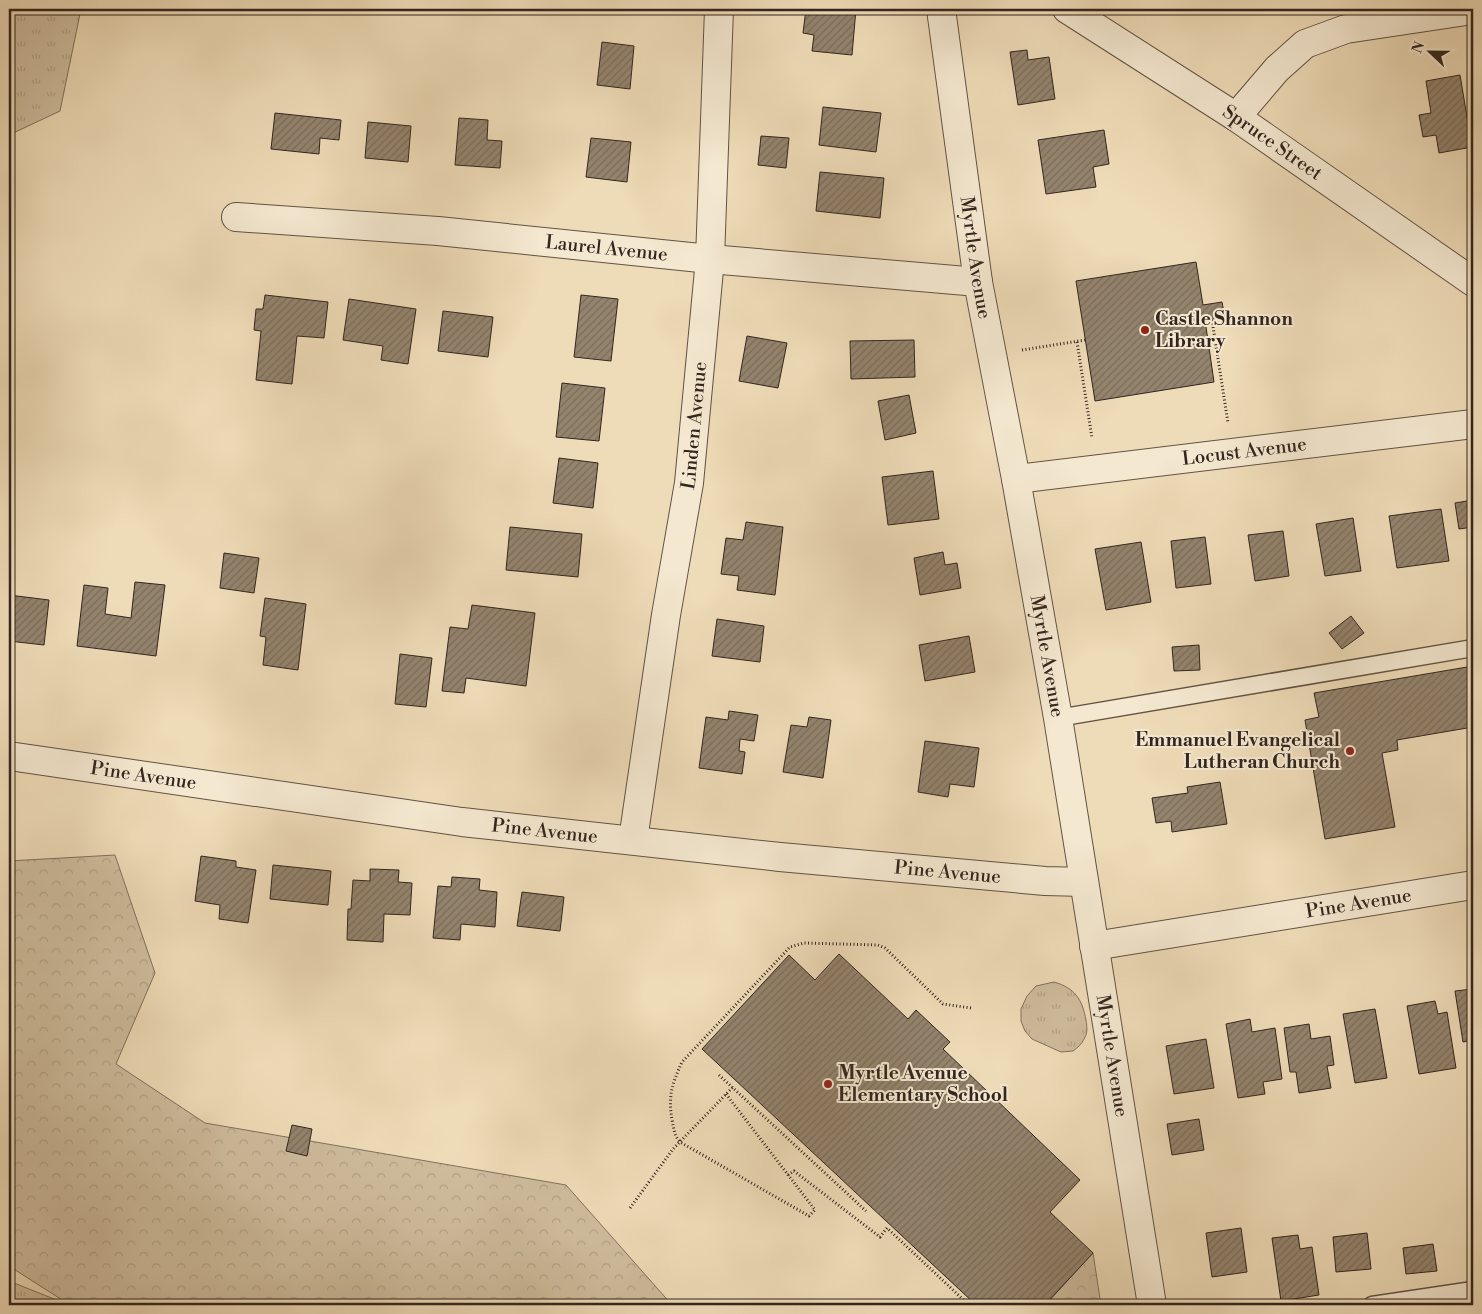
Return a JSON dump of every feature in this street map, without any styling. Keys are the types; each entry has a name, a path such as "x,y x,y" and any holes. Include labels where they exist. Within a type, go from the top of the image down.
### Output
{"street":[{"name":"Linden Avenue","path":"633,840 666,615 689,483 710,259 718,9"},
{"name":"Myrtle Avenue","path":"941,9 978,282 1016,478 1058,718 1152,1305"},
{"name":"Spruce Street","path":"1067,9 1236,117 1473,282"},
{"path":"1236,117 1277,69 1305,44 1346,29 1473,10"},
{"name":"Laurel Avenue","path":"236,217 438,231 710,259 978,282"},
{"name":"Locust Avenue","path":"1016,478 1473,424"},
{"name":"Pine Avenue","path":"9,756 462,822 780,857 1045,881 1084,882"},
{"name":"Pine Avenue","path":"1094,946 1473,885"}],"lane":[{"path":"1058,718 1473,648"},
{"path":"1372,1305 1473,1290"}],"path":[{"path":"1212,320 1233,453"},
{"path":"1019,350 1085,340"},
{"path":"1077,342 1096,469"},
{"path":"726,1094 815,1210 809,1216 680,1142 674,1135 669,1103 672,1083 682,1062 790,947 804,943 878,945 885,948 943,1004 971,1008"},
{"path":"719,1075 866,1211"},
{"path":"630,1208 653,1174 680,1142 733,1087"},
{"path":"788,1175 794,1171 880,1237 887,1228 969,1305"}],"green space":[{"path":"9,9 81,9 60,111 9,135"},
{"path":"115,855 155,973 116,1064 205,1123 566,1185 672,1305 70,1305 9,1266 9,861"},
{"path":"1054,982 1061,984 1076,995 1080,1000 1084,1013 1087,1025 1086,1034 1081,1044 1073,1051 1061,1052 1032,1039 1025,1031 1021,1021 1021,1009 1027,996 1036,986"},
{"path":"1093,1253 1101,1305 1045,1305"},
{"path":"9,1281 69,1305 9,1305"}],"building":[{"path":"346,9 379,9 378,14"},
{"path":"806,9 856,9 852,55 812,51 814,35 803,33"},
{"path":"602,42 634,46 630,89 597,85"},
{"path":"1027,50 1028,60 1049,57 1055,99 1018,105 1010,52"},
{"path":"1460,75 1472,147 1439,153 1436,135 1423,137 1419,115 1431,113 1426,81"},
{"path":"823,107 881,113 876,152 819,145"},
{"path":"275,113 341,120 339,140 320,138 319,154 271,149"},
{"path":"459,118 488,120 487,140 502,141 500,168 455,165"},
{"path":"368,122 411,126 408,162 365,158"},
{"path":"1104,130 1109,164 1093,167 1096,187 1046,194 1038,140"},
{"path":"761,136 789,138 786,168 758,165"},
{"path":"591,138 631,142 627,182 586,177"},
{"path":"820,172 884,178 880,218 816,211"},
{"name":"Castle Shannon Library","path":"1196,262 1203,305 1222,302 1225,318 1205,320 1214,382 1095,401 1076,281"},
{"path":"265,295 328,302 324,338 297,336 292,384 256,380 261,331 254,330 256,309 263,309"},
{"path":"581,295 618,299 611,361 574,357"},
{"path":"349,299 416,309 408,364 381,360 383,346 343,340"},
{"path":"443,311 493,317 488,357 438,351"},
{"path":"747,336 787,343 778,388 739,381"},
{"path":"914,340 915,377 851,379 850,341"},
{"path":"562,383 605,388 599,441 556,437"},
{"path":"909,395 916,433 885,440 878,401"},
{"path":"559,458 598,463 593,508 553,503"},
{"path":"933,471 939,519 888,525 882,477"},
{"path":"1473,500 1473,527 1459,529 1455,503"},
{"path":"1441,509 1449,561 1397,568 1389,516"},
{"path":"1353,518 1361,571 1325,576 1316,524"},
{"path":"746,522 783,527 775,595 737,590 739,576 721,574 726,538 743,540"},
{"path":"510,527 582,534 578,577 506,570"},
{"path":"1283,531 1289,576 1255,581 1248,535"},
{"path":"1205,537 1211,584 1176,588 1171,541"},
{"path":"1141,542 1151,602 1106,610 1095,549"},
{"path":"943,552 945,565 957,563 961,588 920,595 914,558"},
{"path":"224,553 259,558 254,593 220,588"},
{"path":"135,582 165,585 156,656 77,646 84,585 108,588 105,614 131,618"},
{"path":"9,595 49,600 44,645 9,641"},
{"path":"265,598 306,604 298,670 263,665 266,637 260,636"},
{"path":"472,605 535,613 526,686 466,678 464,693 442,691 450,627 468,629"},
{"path":"1351,616 1364,633 1342,649 1329,633"},
{"path":"717,619 764,626 760,662 712,656"},
{"path":"969,636 975,672 925,681 919,645"},
{"path":"1199,645 1200,670 1174,671 1172,647"},
{"path":"400,654 432,658 426,707 395,704"},
{"name":"Emmanuel Evangelical Lutheran Church","path":"1473,666 1473,727 1397,740 1398,750 1382,753 1395,827 1325,839 1305,720 1319,717 1314,693"},
{"path":"729,711 758,715 754,741 740,739 739,751 745,752 742,774 699,768 706,717 728,720"},
{"path":"809,717 831,720 823,778 783,772 791,725 807,727"},
{"path":"925,741 979,748 974,787 950,784 948,797 918,792"},
{"path":"1220,782 1227,824 1172,832 1171,821 1156,823 1152,798 1188,793 1187,787"},
{"path":"201,856 236,861 236,867 256,870 248,923 219,919 220,905 195,901"},
{"path":"273,865 331,871 328,905 270,899"},
{"path":"370,869 399,870 398,882 412,883 410,915 384,914 383,942 347,940 348,909 351,909 353,880 370,881"},
{"path":"452,877 480,879 479,890 497,892 495,927 461,924 460,940 433,938 438,886 451,887"},
{"path":"522,892 564,897 560,931 517,926"},
{"name":"Myrtle Avenue Elementary School","path":"839,954 908,1019 916,1010 950,1042 943,1049 1080,1180 1050,1212 1093,1253 1045,1305 976,1305 702,1049 789,955 815,980"},
{"path":"1473,989 1473,1040 1463,1042 1455,991"},
{"path":"1435,1001 1438,1014 1447,1012 1456,1068 1419,1074 1407,1006"},
{"path":"1375,1009 1387,1078 1355,1083 1343,1014"},
{"path":"1250,1019 1252,1032 1275,1028 1282,1079 1263,1082 1265,1094 1238,1098 1226,1024"},
{"path":"1309,1024 1311,1039 1330,1036 1334,1065 1327,1066 1331,1088 1299,1093 1296,1072 1290,1072 1284,1028"},
{"path":"1206,1039 1214,1088 1174,1094 1166,1046"},
{"path":"1199,1119 1204,1150 1172,1155 1167,1124"},
{"path":"292,1125 312,1129 307,1156 286,1151"},
{"path":"1241,1228 1247,1272 1212,1277 1206,1233"},
{"path":"1367,1233 1371,1269 1336,1272 1333,1237"},
{"path":"1298,1235 1300,1249 1312,1247 1319,1295 1281,1301 1272,1238"},
{"path":"1433,1244 1437,1271 1406,1274 1403,1248"}],"place":[{"name":"Castle Shannon Library","path":"1145,330"},
{"name":"Emmanuel Evangelical Lutheran Church","path":"1350,751"},
{"name":"Myrtle Avenue Elementary School","path":"828,1084"}]}
